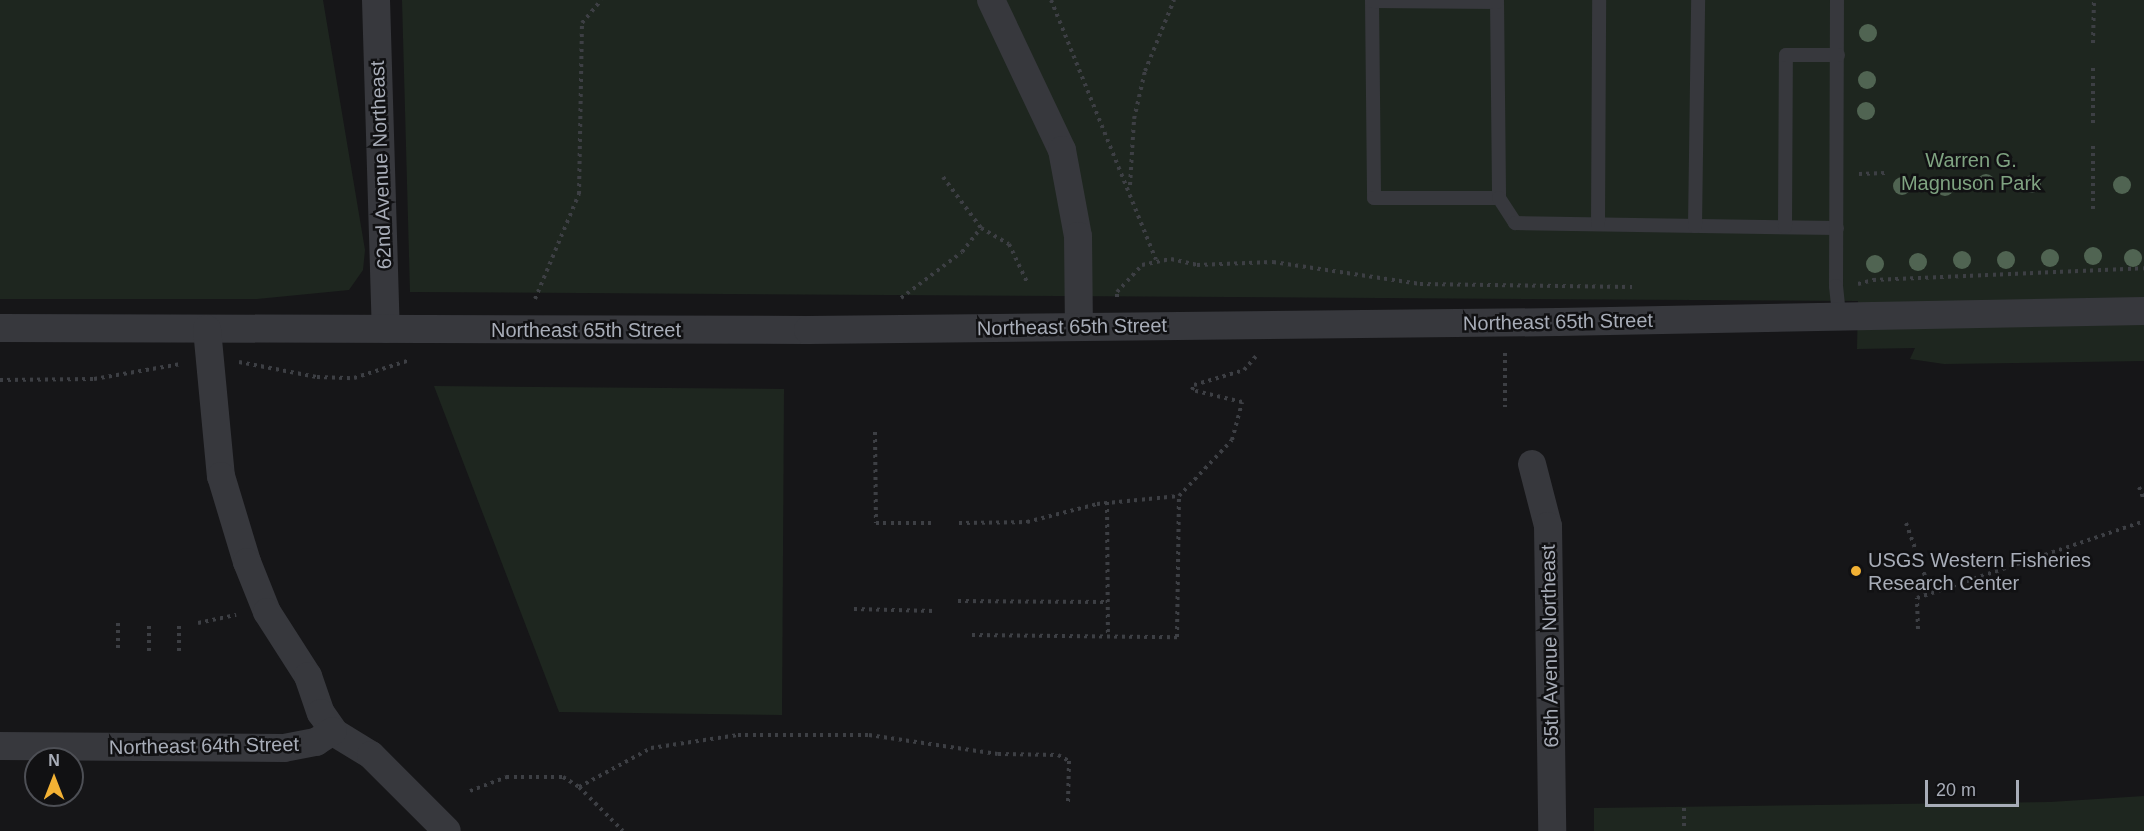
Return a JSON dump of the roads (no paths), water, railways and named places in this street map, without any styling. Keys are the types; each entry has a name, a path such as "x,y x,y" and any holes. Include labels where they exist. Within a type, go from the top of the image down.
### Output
{"street":[{"name":"62nd Avenue Northeast","path":"376,0 386,329"},
{"path":"991,0 1062,150 1078,236 1079,327"},
{"name":"Northeast 65th Street","path":"0,328 1079,327 2144,311"},
{"path":"207,329 216,445 232,518 267,612 308,676 333,731 371,755 447,831"},
{"name":"65th Avenue Northeast","path":"1532,464 1548,526 1552,831"},
{"name":"Northeast 64th Street","path":"0,746 284,748 316,742 333,731"}],"lane":[{"path":"1499,198 1374,198 1372,0 1497,1 1499,198 1515,222 1837,228"},
{"path":"1599,0 1599,224"},
{"path":"1695,226 1698,0"},
{"path":"1838,0 1839,317"},
{"path":"1785,227 1786,55 1838,55"}],"place":[{"name":"USGS Western Fisheries Research Center","path":"1856,571"}],"park label":[{"name":"Warren G. Magnuson Park","path":"1971,172"}]}
